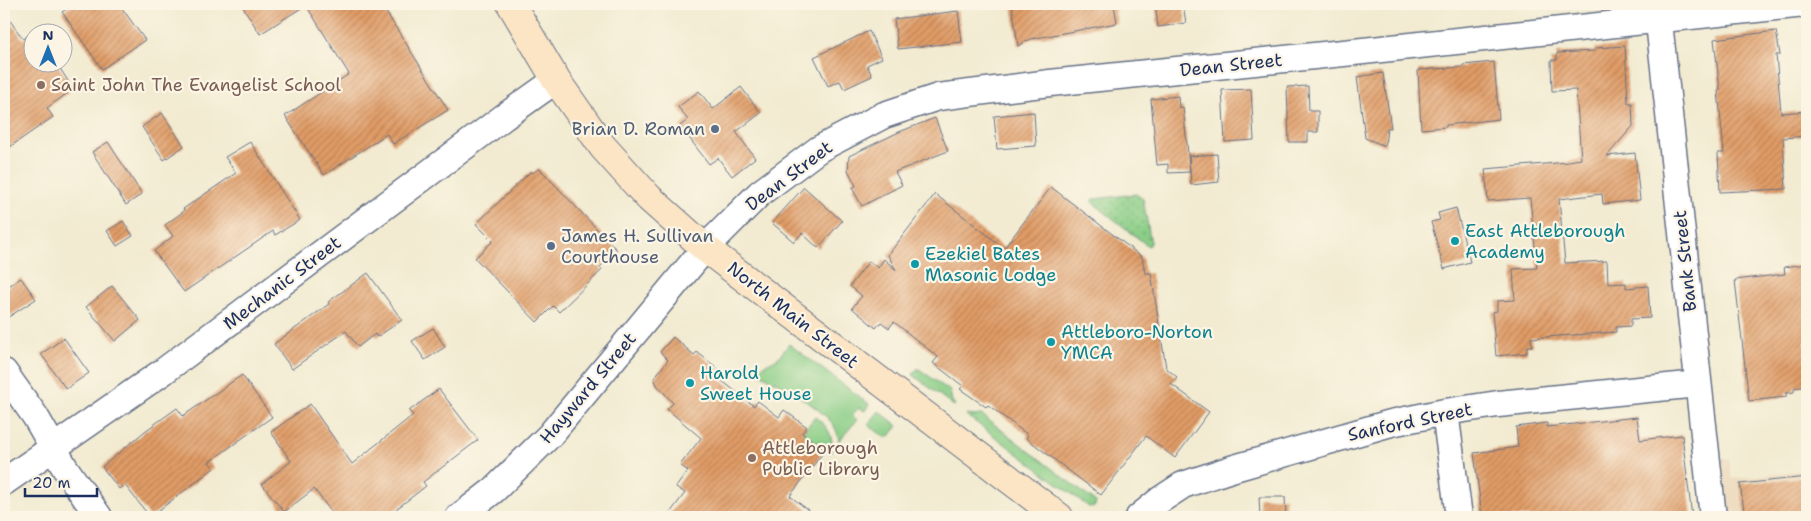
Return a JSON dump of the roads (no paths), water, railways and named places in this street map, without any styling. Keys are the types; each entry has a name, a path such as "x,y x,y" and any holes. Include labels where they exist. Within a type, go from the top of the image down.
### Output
{"main road":[{"name":"North Main Street","path":"511,4 556,80 603,147 650,198 706,248 1059,517"}],"street":[{"name":"Dean Street","path":"706,248 760,193 819,149 884,115 938,98 1050,83 1363,51 1658,11 1805,4"},
{"name":"Bank Street","path":"1658,11 1713,517"},
{"name":"Mechanic Street","path":"4,482 170,366 556,80"},
{"name":"Hayward Street","path":"459,517 494,490 550,436 706,248"},
{"path":"4,372 38,421 65,468 99,517"},
{"name":"Sanford Street","path":"1139,517 1160,500 1184,485 1231,469 1391,423 1445,412 1557,397 1698,384"},
{"path":"1445,412 1459,517"}],"place":[{"name":"Saint John The Evangelist School","path":"41,85"},
{"name":"Brian D. Roman","path":"715,129"},
{"name":"East Attleborough Academy","path":"1455,241"},
{"name":"James H. Sullivan Courthouse","path":"551,246"},
{"name":"Ezekiel Bates Masonic Lodge","path":"915,264"},
{"name":"Attleboro-Norton YMCA","path":"1051,342"},
{"name":"Harold Sweet House","path":"690,383"},
{"name":"Attleborough Public Library","path":"752,458"}]}
